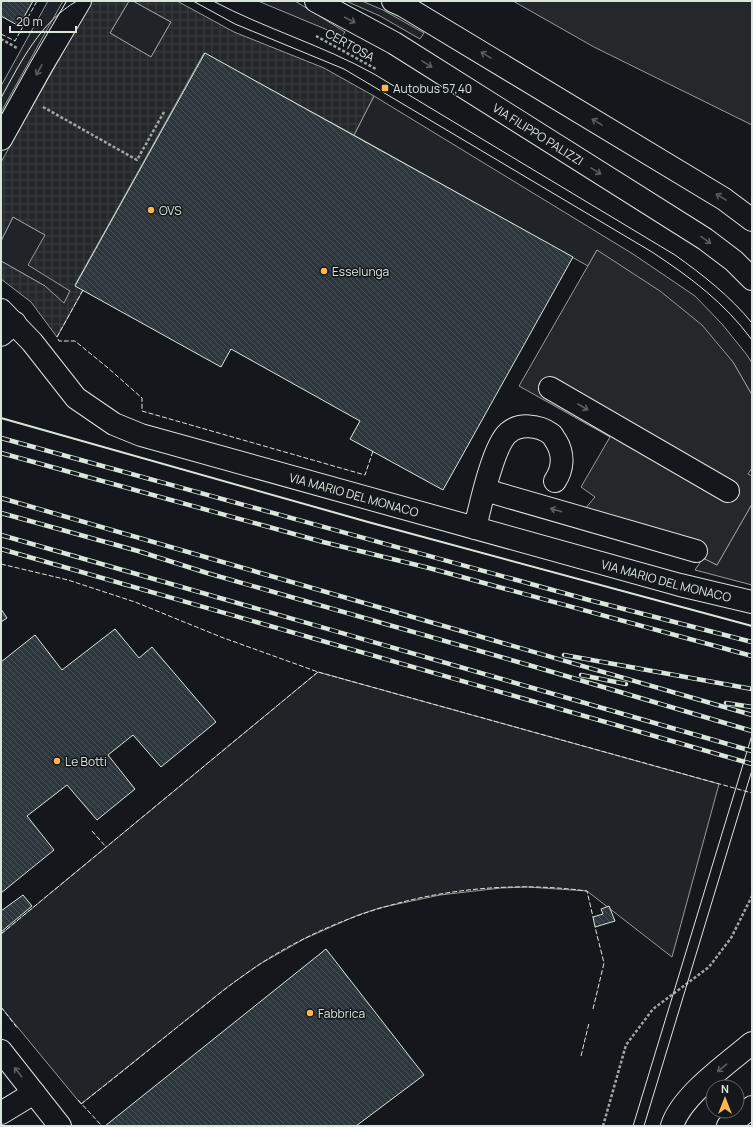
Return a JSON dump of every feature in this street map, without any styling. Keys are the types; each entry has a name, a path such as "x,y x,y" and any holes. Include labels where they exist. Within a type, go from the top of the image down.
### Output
{"street":[{"path":"1,139 40,67 80,1"},
{"name":"VIA FILIPPO PALIZZI","path":"316,1 394,43 705,239 734,261 752,279"},
{"path":"399,3 724,199 752,220"},
{"name":"VIA MARIO DEL MONACO","path":"6,323 32,342 76,398 114,424 141,435 680,585 752,602"},
{"path":"550,388 728,491"},
{"path":"475,528 497,448 508,433 521,427 536,427 551,434 560,448 562,463 560,474 555,481"},
{"path":"485,490 696,551"},
{"path":"672,1126 684,1104 700,1087 752,1043"},
{"path":"1,1051 60,1126"},
{"path":"1,1113 34,1093"}],"path":[{"name":"CERTOSA","path":"316,36 376,69"},
{"path":"1,39 17,48"},
{"path":"40,106 137,160 164,112"},
{"path":"603,1126 626,1045 653,1009 709,967 731,938 752,896"}],"shaded area":[{"path":"48,1 63,1 1,112 1,86"},
{"path":"92,1 129,1 110,33 151,57 171,22 133,1 177,1 234,32 324,68 374,96 354,135 204,53 75,285 83,290 57,337 31,302 1,279 1,261 45,286 64,303 70,291 28,265 45,235 13,217 1,241 1,162"},
{"path":"129,1 133,1 171,22 151,57 110,33"},
{"path":"258,1 295,1 345,32 342,36"},
{"path":"346,1 362,1 383,10 424,33 420,39 380,16"},
{"path":"513,1 752,1 752,125 594,47"},
{"path":"374,96 633,254 695,296 722,324 752,363 752,395 733,362 597,250 588,266 354,135"},
{"path":"13,217 45,235 70,291 64,304 45,286 1,261 1,241"},
{"path":"597,250 660,291 702,325 733,362 752,395 752,468 748,474 752,476 752,504 717,565 703,558 573,523 595,497 581,487 610,437 519,386"},
{"path":"752,504 752,585 695,570 703,558 717,565"},
{"path":"318,672 719,784 672,957 587,891 527,887 501,888 440,895 379,908 358,915 304,939 260,964 226,988 81,1104 1,1007 1,934"}],"building":[{"path":"1,1 33,1 19,26 1,16"},
{"name":"Esselunga","path":"205,53 573,257 443,490 350,439 360,421 231,349 221,367 75,286"},
{"path":"1,609 7,618 1,622"},
{"name":"Le Botti","path":"115,629 139,658 152,647 216,722 161,767 133,735 108,755 135,789 97,820 67,785 27,816 54,850 1,893 1,662 35,635 62,670"},
{"path":"23,895 32,906 1,932 1,911"},
{"path":"609,906 615,921 595,927 593,917 603,914 601,909"},
{"name":"Fabbrica","path":"326,949 424,1075 356,1126 105,1126"}],"tram line":[{"path":"1,98 24,57 42,31 64,9 77,1"},
{"path":"193,1 235,24 344,69 652,252 680,271 719,302 752,340"},
{"path":"213,1 253,20 334,54 374,74 675,255 716,286 744,313 752,323"},
{"path":"633,1126 752,735"},
{"path":"644,1126 752,770"}],"railway":[{"path":"1,438 589,600 752,642"},
{"path":"1,453 323,542 429,568 752,656"},
{"path":"1,498 752,715"},
{"path":"1,513 138,551 207,573 752,731"},
{"path":"1,535 752,751"},
{"path":"1,549 752,764"},
{"path":"564,655 752,689"},
{"path":"581,675 626,684"},
{"path":"726,703 752,707"}],"fence":[{"path":"1,34 15,41 37,1"},
{"path":"83,290 57,337 59,341 75,341 108,368 142,398 142,411 365,475 373,451"},
{"path":"1,564 68,580 135,602 221,637 318,672 752,793"},
{"path":"1,934 318,672"},
{"path":"92,831 106,847"},
{"path":"81,1104 231,984 260,964 297,942 335,924 375,910 417,899 459,891 502,887 544,887 587,891 593,917"},
{"path":"593,1009 604,963 595,927"},
{"path":"1,1007 18,1029"},
{"path":"581,1056 589,1023"},
{"path":"78,1100 102,1126"}],"wall":[{"path":"1,418 368,522 752,626"}],"place":[{"name":"Autobus 57,40","path":"385,88"},
{"name":"OVS","path":"151,210"},
{"name":"Esselunga","path":"324,271"},
{"name":"Le Botti","path":"57,761"},
{"name":"Fabbrica","path":"310,1013"}]}
